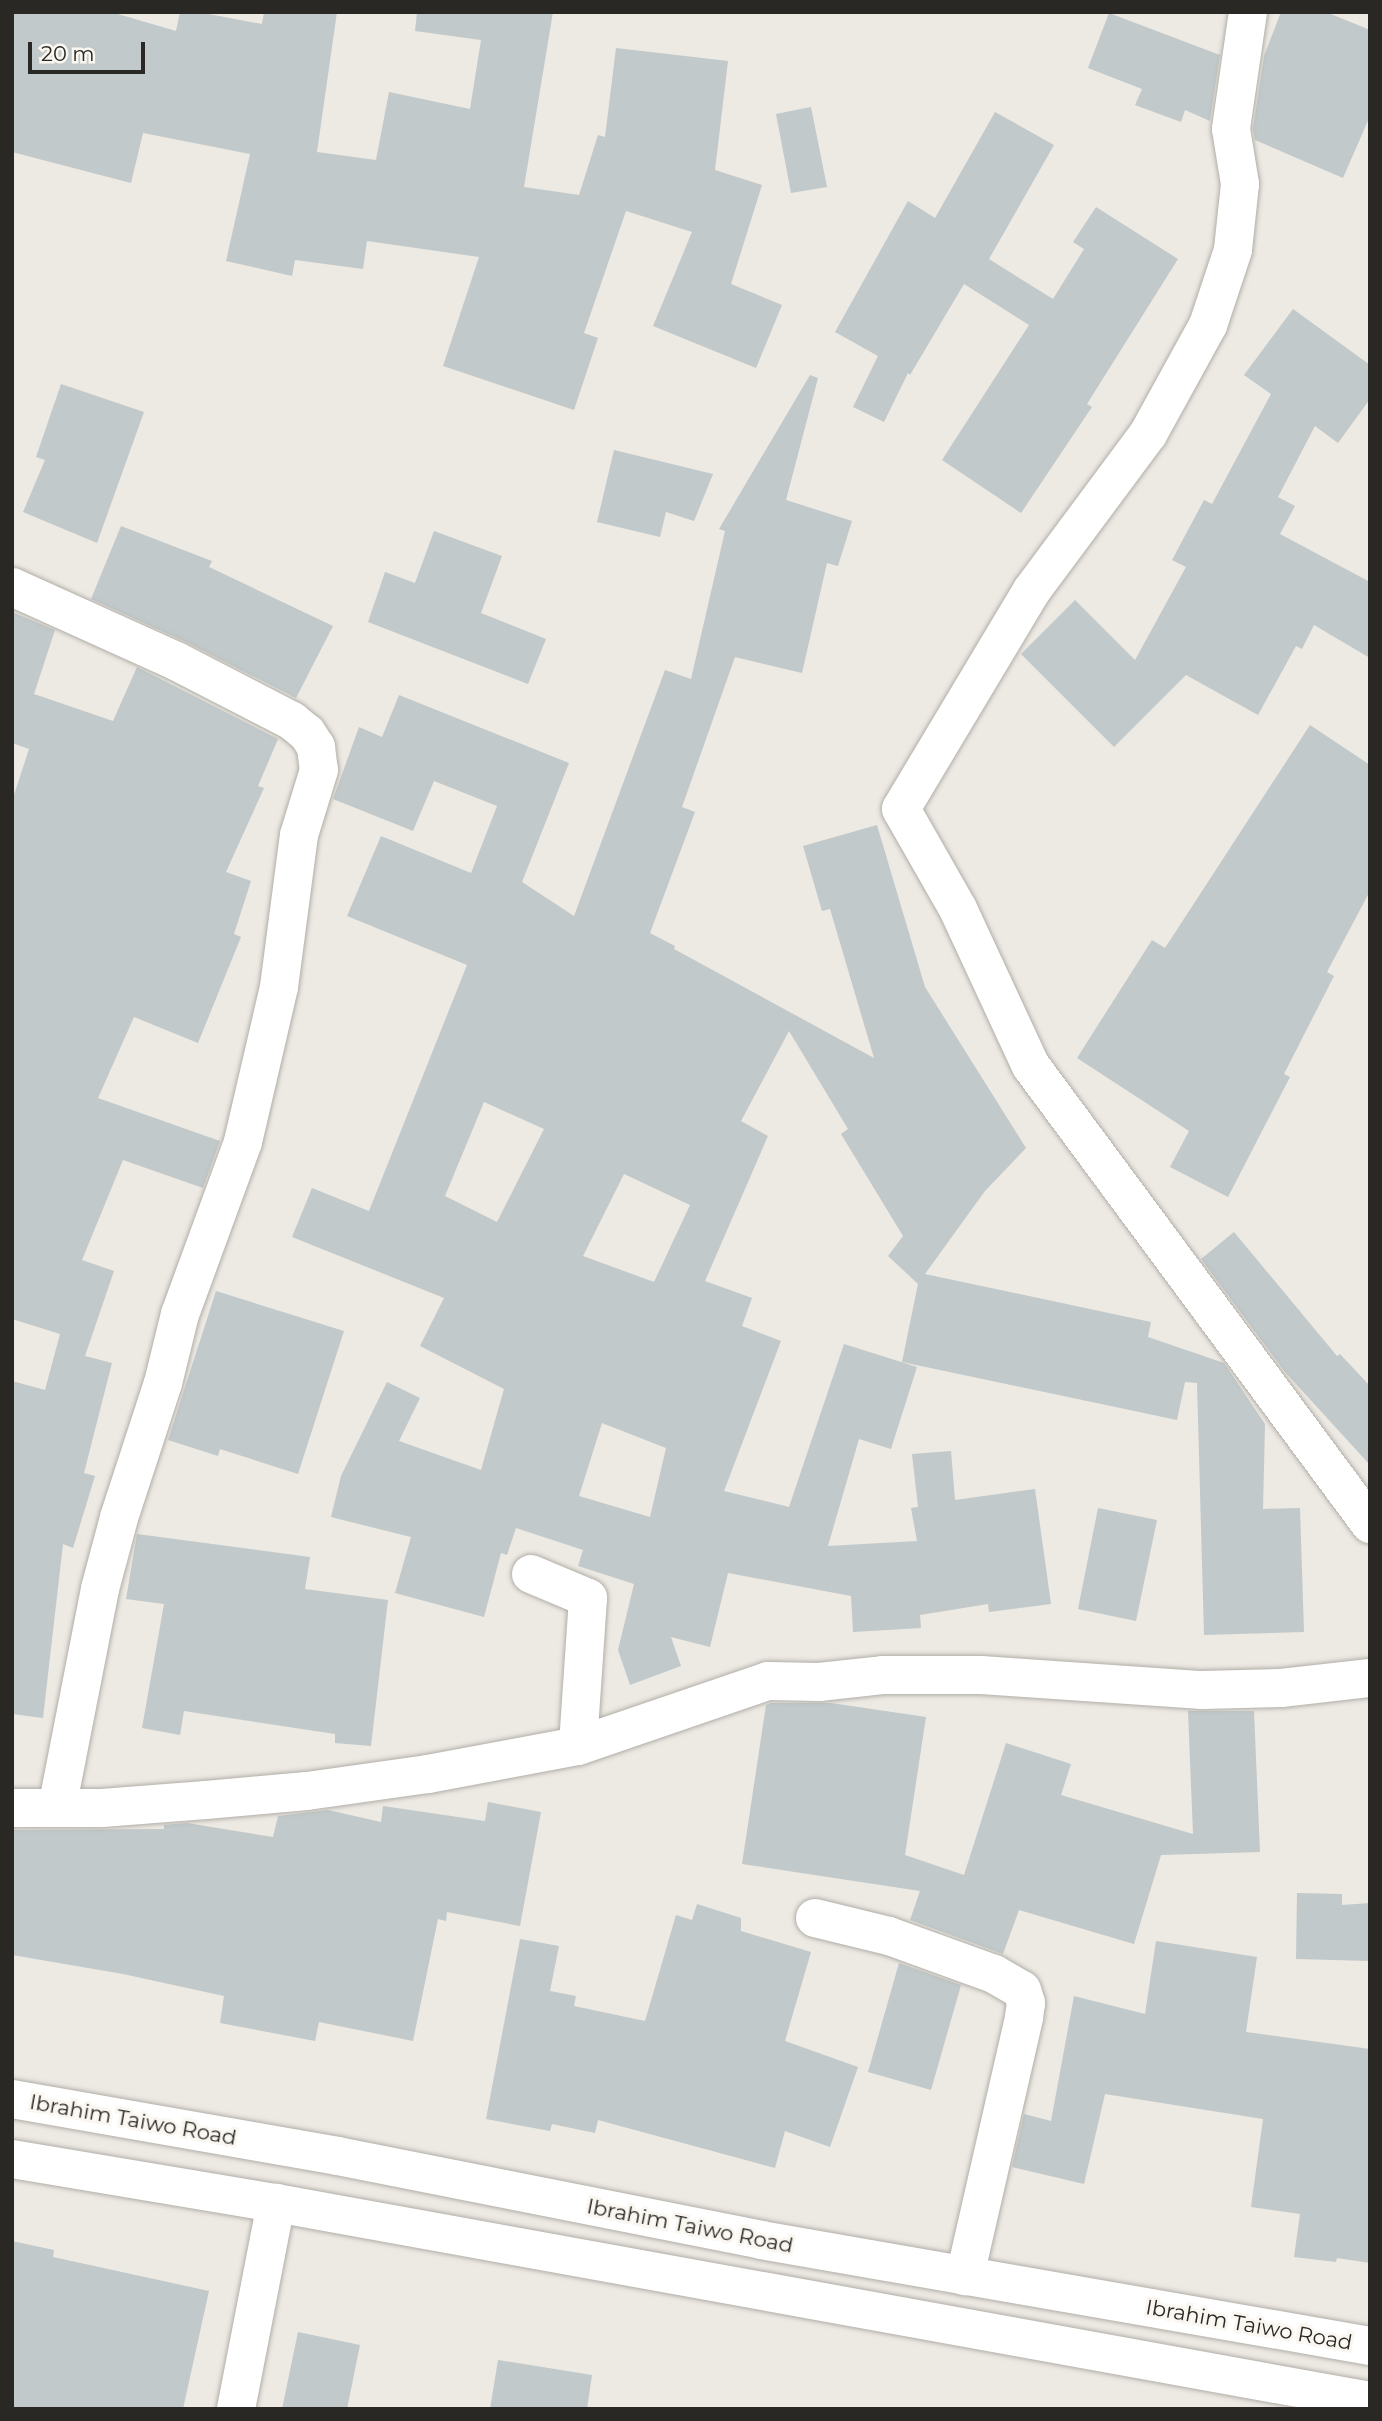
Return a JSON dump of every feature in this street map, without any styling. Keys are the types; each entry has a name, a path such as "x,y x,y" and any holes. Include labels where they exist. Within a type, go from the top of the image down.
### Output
{"street":[{"path":"1248,12 1231,129 1240,184 1233,250 1208,325 1148,434 1032,590 901,809 958,909 1031,1066 1370,1524"},
{"path":"12,587 176,661 292,721 307,733 316,747 319,770 299,835 279,987 243,1142 180,1314 163,1383 119,1518 100,1589 57,1808"},
{"path":"531,1574 589,1598 578,1746"},
{"path":"12,1808 115,1807 307,1791 428,1774 578,1746 768,1681 819,1682 883,1675 981,1675 1202,1690 1281,1688 1370,1678"},
{"path":"815,1918 889,1936 994,1974 1022,1990 1026,2003 1024,2018 965,2276"},
{"name":"Ibrahim Taiwo Road","path":"12,2099 338,2156 761,2240 1370,2346"},
{"path":"12,2159 276,2203 1370,2401"},
{"path":"236,2409 276,2203"}],"building":[{"path":"12,12 111,12 176,31 180,12 198,12 262,24 264,12 337,12 317,152 376,160 389,92 470,109 481,40 415,31 417,12 553,12 524,187 579,195 598,135 605,137 616,48 728,61 715,170 762,185 731,284 782,305 756,368 653,326 692,232 626,211 584,333 598,338 574,410 443,366 479,257 367,241 363,269 295,260 292,276 226,261 250,154 143,133 131,183 12,152"},
{"path":"1281,12 1326,12 1370,30 1370,116 1343,178 1255,140 1253,129 1264,56"},
{"path":"1109,13 1220,55 1210,121 1185,110 1181,122 1135,105 1142,89 1088,68"},
{"path":"811,107 827,187 791,193 776,114"},
{"path":"995,112 1054,145 989,259 1053,299 1084,249 1073,242 1096,207 1178,259 1087,404 1092,407 1021,513 942,460 1029,325 964,284 910,375 908,373 884,422 853,407 878,356 835,332 908,201 935,218"},
{"path":"1293,309 1370,365 1370,399 1338,443 1315,426 1278,497 1295,506 1280,534 1370,582 1370,658 1314,625 1302,649 1296,646 1258,715 1186,675 1114,747 1021,654 1075,600 1135,660 1186,567 1172,560 1204,500 1212,504 1271,394 1244,375"},
{"path":"810,375 818,378 786,500 852,521 838,566 827,563 802,673 735,657 682,807 695,812 650,933 675,946 674,949 874,1058 830,909 822,911 803,846 877,825 925,987 1026,1148 985,1191 925,1274 1151,1322 1148,1337 1224,1363 1265,1424 1263,1509 1300,1508 1304,1632 1204,1635 1197,1383 1185,1382 1177,1420 902,1362 918,1284 888,1256 903,1236 841,1134 848,1129 789,1031 741,1121 768,1136 705,1281 752,1298 742,1326 781,1341 724,1491 789,1507 844,1344 917,1367 891,1449 859,1439 828,1546 917,1541 911,1508 918,1507 912,1454 951,1451 955,1500 1035,1489 1051,1604 989,1612 988,1604 920,1615 921,1628 853,1632 851,1596 728,1573 710,1647 671,1637 681,1666 630,1685 618,1650 634,1584 578,1566 583,1550 516,1528 507,1555 501,1553 484,1617 395,1593 411,1537 331,1517 341,1476 387,1382 420,1398 399,1441 481,1470 504,1389 420,1346 444,1298 292,1237 312,1188 369,1211 467,965 347,916 381,836 471,873 497,806 434,781 413,831 333,799 359,727 382,737 399,695 569,763 522,882 574,916 665,670 691,679 725,531 719,529","holes":["484,1102 544,1129 497,1222 445,1196","624,1174 690,1205 654,1282 583,1256","602,1423 666,1448 650,1517 579,1496"]},
{"path":"61,384 144,412 97,543 23,512 45,460 36,457"},
{"path":"614,450 713,474 694,521 666,512 660,537 597,522"},
{"path":"121,526 212,561 209,567 333,626 296,698 186,642 91,599"},
{"path":"434,531 502,556 481,613 546,639 528,684 368,622 385,572 415,583"},
{"path":"12,612 55,630 34,694 113,721 137,667 278,739 258,786 264,788 226,872 251,881 234,934 241,937 198,1043 134,1017 98,1098 220,1141 203,1188 123,1160 82,1260 114,1271 85,1356 112,1363 84,1473 95,1476 73,1548 63,1544 43,1718 12,1714 12,1381 45,1390 60,1334 12,1319 12,801 29,749 12,743"},
{"path":"1310,725 1370,765 1370,891 1327,972 1334,976 1284,1074 1290,1077 1228,1197 1170,1167 1189,1131 1077,1058 1152,940 1165,948"},
{"path":"1234,1232 1337,1356 1340,1354 1370,1386 1370,1465 1285,1372 1201,1259"},
{"path":"216,1291 344,1331 298,1474 220,1449 218,1456 168,1440"},
{"path":"1098,1508 1157,1520 1136,1621 1078,1609"},
{"path":"137,1534 310,1557 305,1589 388,1600 371,1746 335,1743 335,1734 184,1711 180,1735 142,1728 164,1604 126,1599"},
{"path":"831,1703 926,1717 905,1855 964,1875 1006,1743 1071,1764 1061,1795 1193,1834 1188,1711 1254,1711 1260,1852 1161,1855 1134,1944 1019,1910 1003,1954 910,1920 920,1891 742,1864 766,1705"},
{"path":"488,1802 541,1812 520,1926 447,1912 446,1921 438,1919 413,2041 319,2022 315,2041 220,2023 224,1996 123,1974 12,1955 12,1830 164,1829 164,1825 187,1823 273,1837 278,1816 328,1810 381,1822 383,1806 485,1821"},
{"path":"1297,1893 1342,1894 1342,1905 1370,1903 1370,1961 1296,1959"},
{"path":"697,1904 741,1918 741,1931 811,1952 785,2041 858,2067 830,2147 785,2131 775,2168 598,2120 595,2133 552,2124 550,2131 486,2119 520,1939 559,1946 550,1991 576,1996 574,2006 645,2021 676,1915 692,1920"},
{"path":"1156,1941 1257,1957 1246,2032 1370,2049 1370,2263 1337,2258 1336,2262 1294,2257 1300,2214 1251,2207 1263,2119 1105,2094 1084,2184 1012,2167 1024,2114 1051,2121 1074,1996 1145,2014"},
{"path":"899,1963 961,1985 931,2090 868,2072"},
{"path":"12,2241 54,2250 53,2257 209,2291 183,2409 12,2409"},
{"path":"298,2332 360,2345 347,2409 282,2409"},
{"path":"498,2360 592,2375 587,2409 490,2409"}]}
